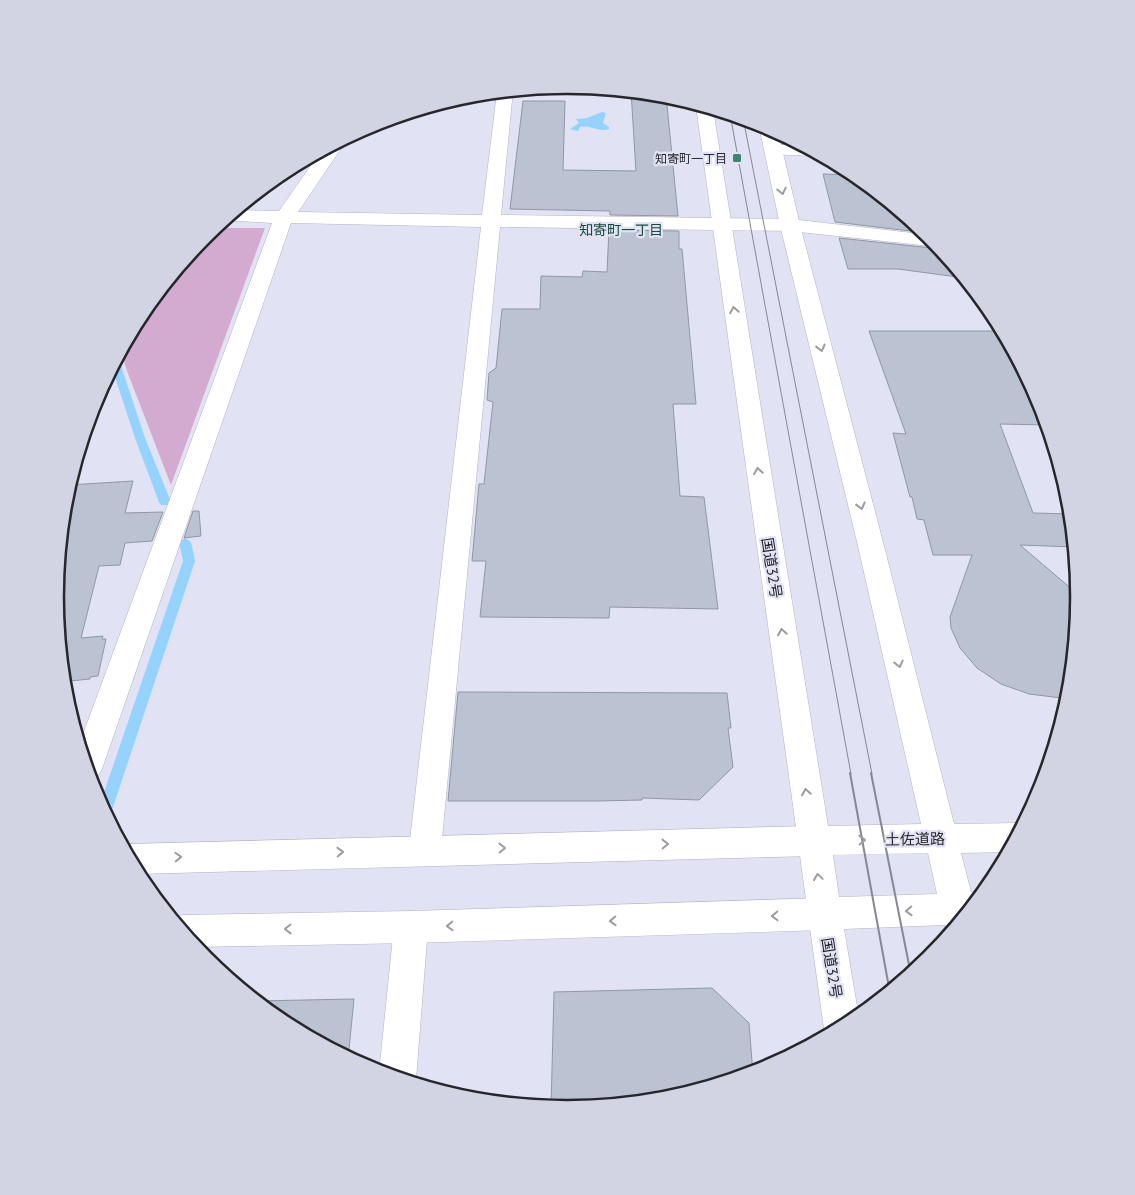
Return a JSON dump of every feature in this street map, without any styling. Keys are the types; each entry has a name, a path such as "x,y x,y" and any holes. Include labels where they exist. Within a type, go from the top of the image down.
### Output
{"main road":[{"path":"424,849 504,98"},
{"name":"国道32号","path":"705,113 841,1020"},
{"path":"770,138 941,838 962,910"},
{"path":"90,758 280,226 327,155"},
{"path":"239,216 491,221 720,222 790,225 924,241"},
{"name":"土佐道路","path":"137,859 424,849 1010,837"},
{"path":"190,931 411,927 824,914 960,913"},
{"path":"398,1072 411,927"}],"shaded area":[{"path":"225,228 265,228 171,485 124,360 149,318 168,291 211,241"}],"water":[{"path":"602,112 606,113 603,123 609,129 602,130 584,126 580,127 578,131 570,129 579,123 576,119 587,118"}],"building":[{"path":"631,98 667,103 678,216 610,215 610,211 510,209 523,101 565,101 563,170 636,171"},
{"path":"823,174 840,175 874,198 914,231 835,222"},
{"path":"609,230 679,231 679,249 682,249 696,404 673,404 680,496 704,497 718,609 610,607 609,618 480,617 486,561 472,561 479,484 484,484 493,402 487,400 489,373 496,368 502,309 540,309 541,276 582,277 583,271 607,272"},
{"path":"839,238 930,248 955,277 898,269 848,269"},
{"path":"869,331 994,331 1019,375 1041,425 1000,424 1033,513 1064,514 1068,547 1020,545 1071,588 1070,630 1062,698 1029,694 1001,684 977,668 960,648 951,628 950,617 972,555 933,555 924,520 917,519 893,433 906,434"},
{"path":"133,481 125,513 163,512 152,541 125,543 120,565 99,566 81,638 103,636 102,639 106,639 98,676 90,677 90,679 71,681 65,630 64,598 68,532 77,485"},
{"path":"193,511 199,511 201,536 184,538"},
{"path":"458,692 727,693 731,728 728,728 733,767 699,800 642,798 642,800 599,801 448,801"},
{"path":"712,988 749,1023 752,1066 729,1075 666,1092 600,1100 551,1100 554,992"},
{"path":"354,999 349,1051 316,1034 266,1001"}],"waterway":[{"path":"118,371 140,438 165,502"},
{"path":"108,802 189,561 185,542"}],"tram line":[{"path":"731,121 851,774"},
{"path":"745,126 872,774"},
{"path":"850,773 889,985"},
{"path":"871,773 909,967"}],"place":[{"name":"知寄町一丁目","path":"737,158"}],"district":[{"name":"知寄町一丁目","path":"621,230"}]}
